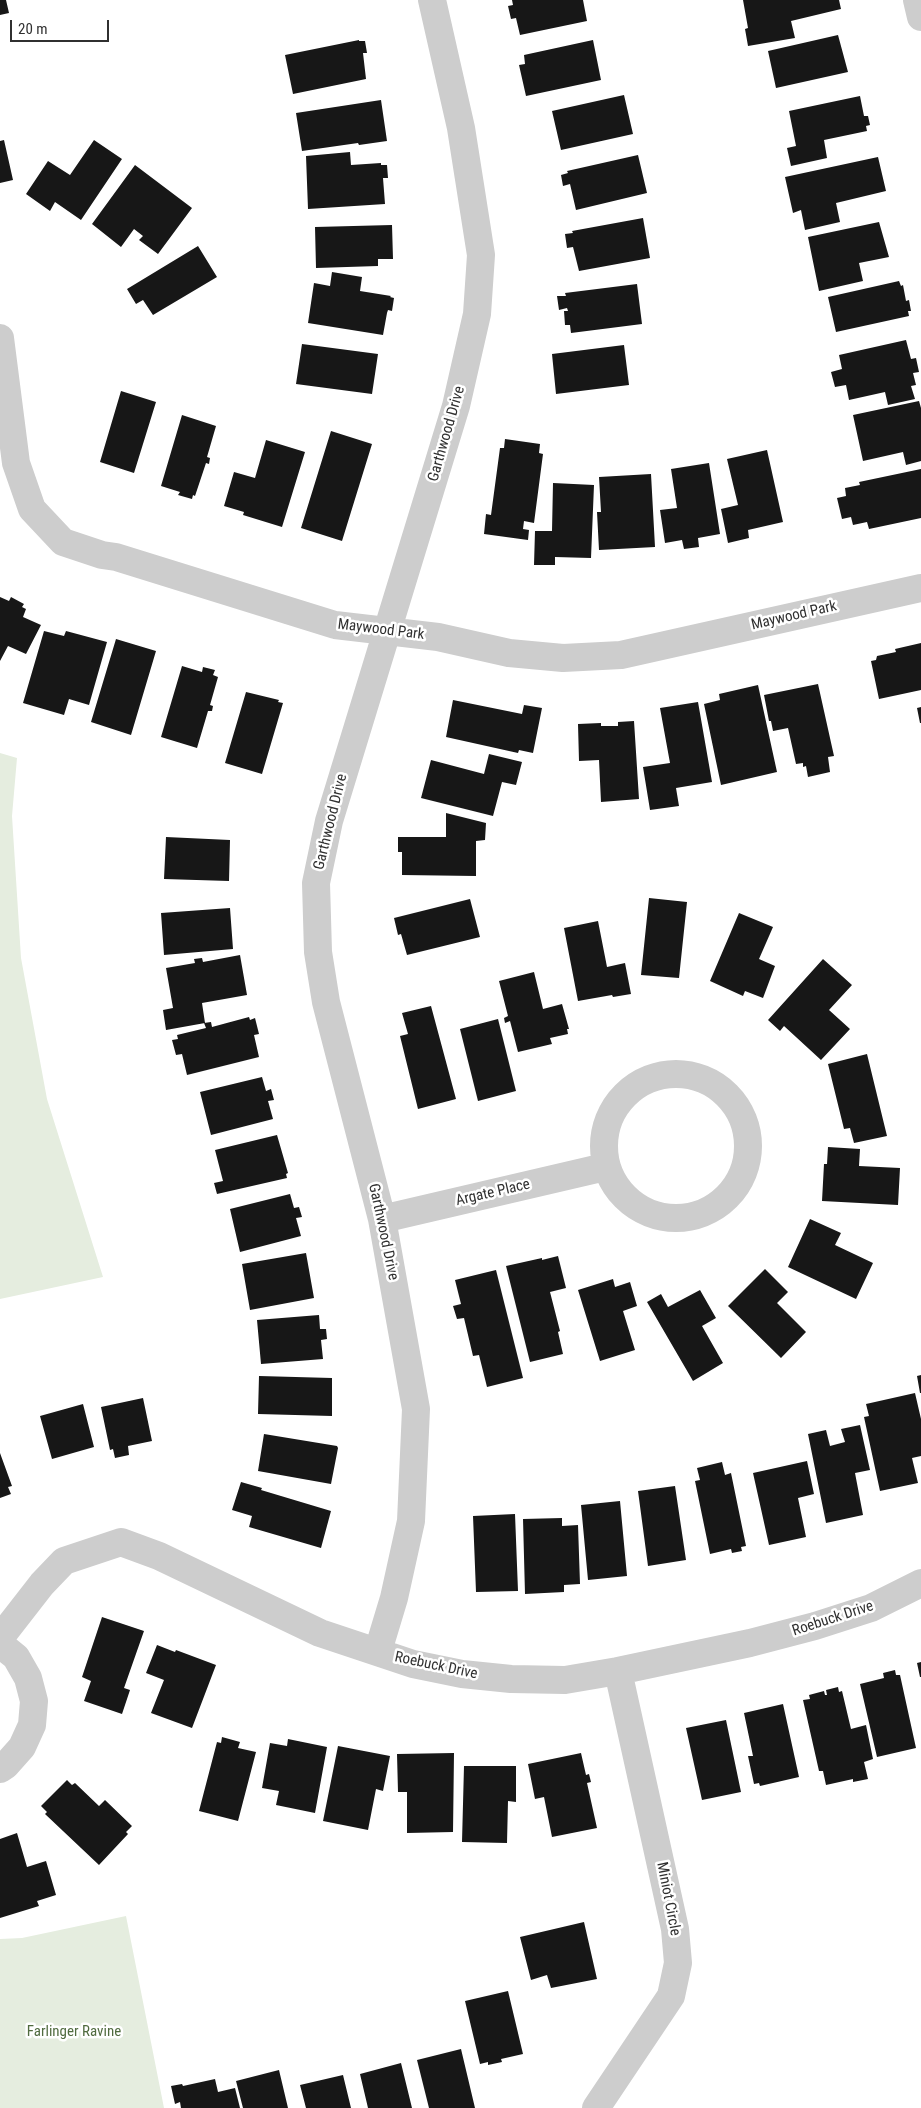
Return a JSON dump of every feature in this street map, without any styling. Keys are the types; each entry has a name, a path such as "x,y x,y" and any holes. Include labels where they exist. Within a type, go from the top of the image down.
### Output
{"street":[{"name":"Garthwood Drive","path":"378,1651 394,1598 411,1521 416,1409 382,1219 326,1002 318,952 316,883 329,821 456,406 477,314 480,246 461,128 432,0"},
{"path":"917,0 921,17"},
{"name":"Maywood Park","path":"0,338 16,463 32,509 63,542 335,625 438,637 509,653 563,658 621,655 921,588"},
{"path":"682,1074 704,1080 724,1092 739,1110 747,1132 748,1157 741,1180 726,1199 706,1212 681,1218 657,1216 635,1206 617,1189 605,1167 603,1144 608,1121 619,1101 637,1085 658,1076 682,1074"},
{"name":"Argate Place","path":"382,1219 605,1167"},
{"name":"Roebuck Drive","path":"0,1638 42,1584 64,1561 121,1542 160,1556 320,1633 413,1664 462,1674 511,1679 565,1680 618,1671 750,1643 815,1626 871,1608 921,1583"},
{"path":"0,1644 16,1657 28,1678 34,1701 32,1725 22,1747 0,1769"},
{"name":"Miniot Circle","path":"596,2108 671,1996 678,1963 675,1930 618,1671"}],"green space":[{"path":"0,753 17,758 12,816 21,958 47,1099 103,1277 0,1299"},
{"name":"Farlinger Ravine","path":"126,1916 164,2108 0,2108 0,1939 22,1938"}],"building":[{"path":"0,0 6,0 9,13 0,15"},
{"path":"512,0 583,0 587,21 520,35 516,18 511,19 508,6 513,5"},
{"path":"743,0 839,0 841,9 791,21 795,38 748,46 745,29 748,28"},
{"path":"838,35 848,72 776,88 768,51"},
{"path":"359,40 365,41 367,53 363,53 366,79 293,94 285,55"},
{"path":"593,40 601,80 526,96 519,65 525,64 524,55"},
{"path":"624,95 633,134 561,150 552,111"},
{"path":"860,96 864,116 868,116 870,125 866,126 867,131 824,140 827,158 791,166 787,148 796,146 789,111"},
{"path":"381,100 387,141 302,151 296,113"},
{"path":"4,140 13,180 0,183 0,141"},
{"path":"94,140 122,159 81,220 55,202 50,211 26,194 48,161 70,175"},
{"path":"350,152 351,165 381,163 381,165 387,165 388,178 383,178 385,204 308,209 306,156"},
{"path":"638,155 647,193 576,210 570,184 563,186 561,175 568,173 567,171"},
{"path":"878,157 886,191 836,203 840,222 805,230 801,210 793,213 785,177"},
{"path":"135,165 192,208 158,254 139,240 143,236 134,229 121,247 92,224"},
{"path":"643,218 650,258 579,271 573,247 567,248 565,234 573,233 572,231"},
{"path":"879,222 889,257 859,263 863,281 819,291 808,237"},
{"path":"392,225 393,259 378,259 378,266 316,268 315,227"},
{"path":"198,246 217,277 153,315 143,300 136,304 127,289"},
{"path":"332,272 362,277 360,291 394,298 392,311 388,310 387,313 383,335 308,323 314,283 330,286"},
{"path":"899,281 901,286 903,285 906,301 909,300 911,311 908,311 909,316 836,332 828,297"},
{"path":"637,284 642,324 571,333 570,325 565,325 564,311 568,311 567,308 559,310 557,296 566,296 565,293"},
{"path":"906,340 911,359 916,358 919,372 913,373 916,385 911,386 915,399 888,405 885,392 849,400 846,385 835,387 831,372 842,369 839,355"},
{"path":"302,344 378,354 372,394 296,384"},
{"path":"624,345 629,385 556,394 552,354"},
{"path":"121,391 156,402 134,473 100,462"},
{"path":"919,401 921,408 921,461 906,465 903,452 863,461 853,415"},
{"path":"182,415 216,426 207,457 210,458 209,464 206,463 195,496 193,495 192,499 178,495 180,492 161,486"},
{"path":"331,431 372,444 342,541 301,528"},
{"path":"505,439 540,444 539,453 543,454 534,523 524,521 523,529 529,530 528,540 484,534 486,514 491,515 500,448 504,448"},
{"path":"266,440 305,452 282,527 243,515 244,512 224,506 234,472 255,478"},
{"path":"767,450 783,522 748,530 749,538 728,543 721,509 738,505 727,459"},
{"path":"709,463 720,534 698,538 699,547 684,549 682,540 665,543 660,510 677,508 671,469"},
{"path":"921,469 921,518 869,529 867,522 853,525 851,517 842,519 837,498 846,496 845,488 860,485 859,482"},
{"path":"651,474 655,547 599,550 597,512 601,512 599,477"},
{"path":"553,483 594,485 591,558 555,557 555,565 534,565 535,531 552,531"},
{"path":"0,597 9,601 11,597 24,604 22,607 26,609 23,617 41,625 26,654 8,646 0,661"},
{"path":"44,631 64,636 66,631 107,642 89,705 69,699 64,715 23,703"},
{"path":"116,639 156,651 131,735 91,722"},
{"path":"921,643 921,690 879,699 871,661 876,660 877,656 896,652 895,649"},
{"path":"182,666 202,672 203,667 215,670 213,675 218,677 210,705 213,706 212,711 208,711 197,748 161,737"},
{"path":"818,684 834,756 828,757 830,772 808,777 806,766 803,767 803,763 796,764 788,728 773,731 764,695"},
{"path":"758,685 777,772 721,785 704,704 720,700 719,694"},
{"path":"246,692 279,700 278,702 283,703 262,774 225,763"},
{"path":"453,700 522,714 524,705 542,708 533,753 519,750 518,753 446,737"},
{"path":"698,702 712,782 676,788 679,806 650,810 643,767 670,763 660,708"},
{"path":"921,707 921,723 920,723 917,708"},
{"path":"634,721 639,799 601,802 599,760 579,761 578,724 601,723 601,726 618,726 618,722"},
{"path":"489,754 522,762 516,785 502,782 493,816 421,798 431,760 484,774"},
{"path":"446,813 486,823 485,840 476,841 476,876 402,875 402,852 398,852 398,837 446,837"},
{"path":"166,837 230,840 229,881 164,879"},
{"path":"649,898 687,902 679,978 641,975"},
{"path":"470,899 480,937 407,955 401,934 398,935 394,918"},
{"path":"230,908 233,949 164,955 161,913"},
{"path":"739,913 773,927 759,959 775,966 763,998 745,991 743,996 710,981"},
{"path":"598,921 607,967 625,963 631,994 578,1001 564,928"},
{"path":"240,955 247,995 202,1003 205,1023 166,1030 163,1010 173,1008 166,968 195,963 194,959 202,958 203,962"},
{"path":"823,959 852,985 829,1010 850,1029 821,1060 784,1026 780,1031 768,1020"},
{"path":"534,972 543,1009 562,1004 569,1029 567,1029 568,1034 550,1038 552,1044 518,1052 510,1021 505,1023 504,1018 508,1016 499,981"},
{"path":"431,1006 456,1099 418,1109 400,1036 408,1034 402,1013"},
{"path":"249,1017 250,1020 255,1018 259,1034 254,1035 259,1057 187,1075 182,1054 176,1055 172,1040 178,1039 177,1035 206,1028 204,1023 211,1022 212,1027"},
{"path":"498,1019 516,1091 478,1101 460,1029"},
{"path":"867,1054 887,1136 854,1143 850,1128 844,1129 828,1064"},
{"path":"262,1077 266,1091 271,1089 274,1100 268,1101 273,1119 211,1135 200,1092"},
{"path":"277,1135 288,1173 286,1174 287,1178 217,1194 214,1183 223,1181 215,1150"},
{"path":"828,1147 860,1149 859,1166 900,1168 898,1205 822,1201 824,1164 827,1164"},
{"path":"290,1194 294,1208 299,1207 302,1217 296,1218 301,1236 240,1252 230,1209"},
{"path":"810,1219 841,1233 835,1245 873,1263 856,1299 788,1267"},
{"path":"306,1253 314,1298 250,1310 242,1264"},
{"path":"558,1256 566,1288 550,1292 560,1331 558,1332 563,1354 530,1362 506,1266"},
{"path":"765,1269 788,1292 777,1303 806,1332 781,1358 728,1306"},
{"path":"496,1270 523,1378 487,1387 479,1355 473,1356 464,1318 457,1319 453,1306 461,1304 455,1280"},
{"path":"613,1279 615,1287 630,1282 637,1306 623,1311 635,1350 600,1361 578,1290"},
{"path":"700,1290 716,1318 702,1326 723,1363 693,1381 647,1302 661,1294 668,1307"},
{"path":"319,1315 320,1329 326,1329 327,1339 321,1340 323,1359 261,1364 257,1320"},
{"path":"921,1375 921,1393 920,1393 917,1376"},
{"path":"259,1376 332,1378 332,1416 258,1414"},
{"path":"915,1393 921,1419 921,1456 912,1458 918,1483 880,1491 864,1417 869,1416 866,1404"},
{"path":"143,1398 152,1441 128,1446 129,1455 115,1458 113,1449 110,1450 101,1407"},
{"path":"83,1404 94,1447 52,1459 40,1416"},
{"path":"860,1425 870,1470 855,1473 863,1515 826,1523 808,1434 826,1430 830,1446 845,1442 841,1429"},
{"path":"264,1434 337,1446 331,1484 258,1471"},
{"path":"0,1453 12,1486 8,1487 11,1494 0,1498"},
{"path":"807,1461 814,1494 798,1498 806,1537 769,1545 753,1473"},
{"path":"722,1462 725,1475 731,1473 746,1546 741,1547 742,1551 732,1553 731,1549 710,1554 695,1481 700,1480 697,1468"},
{"path":"241,1482 331,1511 321,1548 249,1527 252,1516 232,1510"},
{"path":"675,1486 686,1560 648,1566 638,1491"},
{"path":"620,1501 627,1576 588,1580 581,1505"},
{"path":"515,1514 518,1591 476,1592 473,1516"},
{"path":"562,1518 562,1526 578,1525 580,1584 564,1585 564,1592 525,1594 523,1519"},
{"path":"102,1617 144,1631 124,1688 130,1690 122,1714 84,1701 91,1681 82,1677"},
{"path":"157,1645 216,1665 192,1728 151,1713 164,1680 146,1673"},
{"path":"921,1662 921,1677 920,1677 917,1663"},
{"path":"895,1670 896,1675 900,1675 916,1748 877,1757 860,1684 884,1678 883,1673"},
{"path":"838,1687 839,1692 842,1691 851,1729 866,1725 873,1759 864,1762 868,1779 853,1782 853,1779 826,1785 823,1771 819,1771 803,1700 810,1699 809,1695 824,1691 825,1695 827,1695 826,1690"},
{"path":"783,1704 799,1777 760,1786 759,1783 754,1784 748,1756 753,1756 744,1713"},
{"path":"726,1720 741,1792 702,1800 686,1728"},
{"path":"222,1737 240,1742 238,1748 256,1752 238,1821 199,1811 217,1742 221,1743"},
{"path":"288,1739 327,1747 315,1813 276,1805 279,1791 262,1788 270,1743 287,1746"},
{"path":"338,1746 390,1756 383,1791 376,1789 368,1830 323,1821"},
{"path":"454,1753 453,1832 407,1833 407,1792 398,1792 397,1754"},
{"path":"581,1753 586,1775 589,1774 591,1782 587,1783 597,1828 552,1837 544,1797 535,1799 528,1764"},
{"path":"464,1766 516,1766 516,1802 508,1801 507,1843 462,1842"},
{"path":"67,1780 72,1785 75,1783 99,1806 105,1800 132,1826 126,1832 128,1834 99,1865 45,1814 47,1812 41,1806"},
{"path":"17,1833 27,1867 46,1861 56,1895 37,1901 39,1906 0,1918 0,1839"},
{"path":"584,1922 597,1979 551,1988 547,1975 531,1980 520,1937"},
{"path":"508,1991 523,2054 501,2059 502,2062 488,2065 488,2062 480,2064 465,2001"},
{"path":"461,2049 475,2108 429,2108 417,2060"},
{"path":"401,2063 412,2108 368,2108 360,2074"},
{"path":"279,2070 288,2108 243,2108 236,2081"},
{"path":"343,2075 351,2108 306,2108 300,2085"},
{"path":"215,2079 218,2092 235,2088 240,2108 181,2108 180,2102 175,2104 171,2086 182,2084 183,2086"}]}
